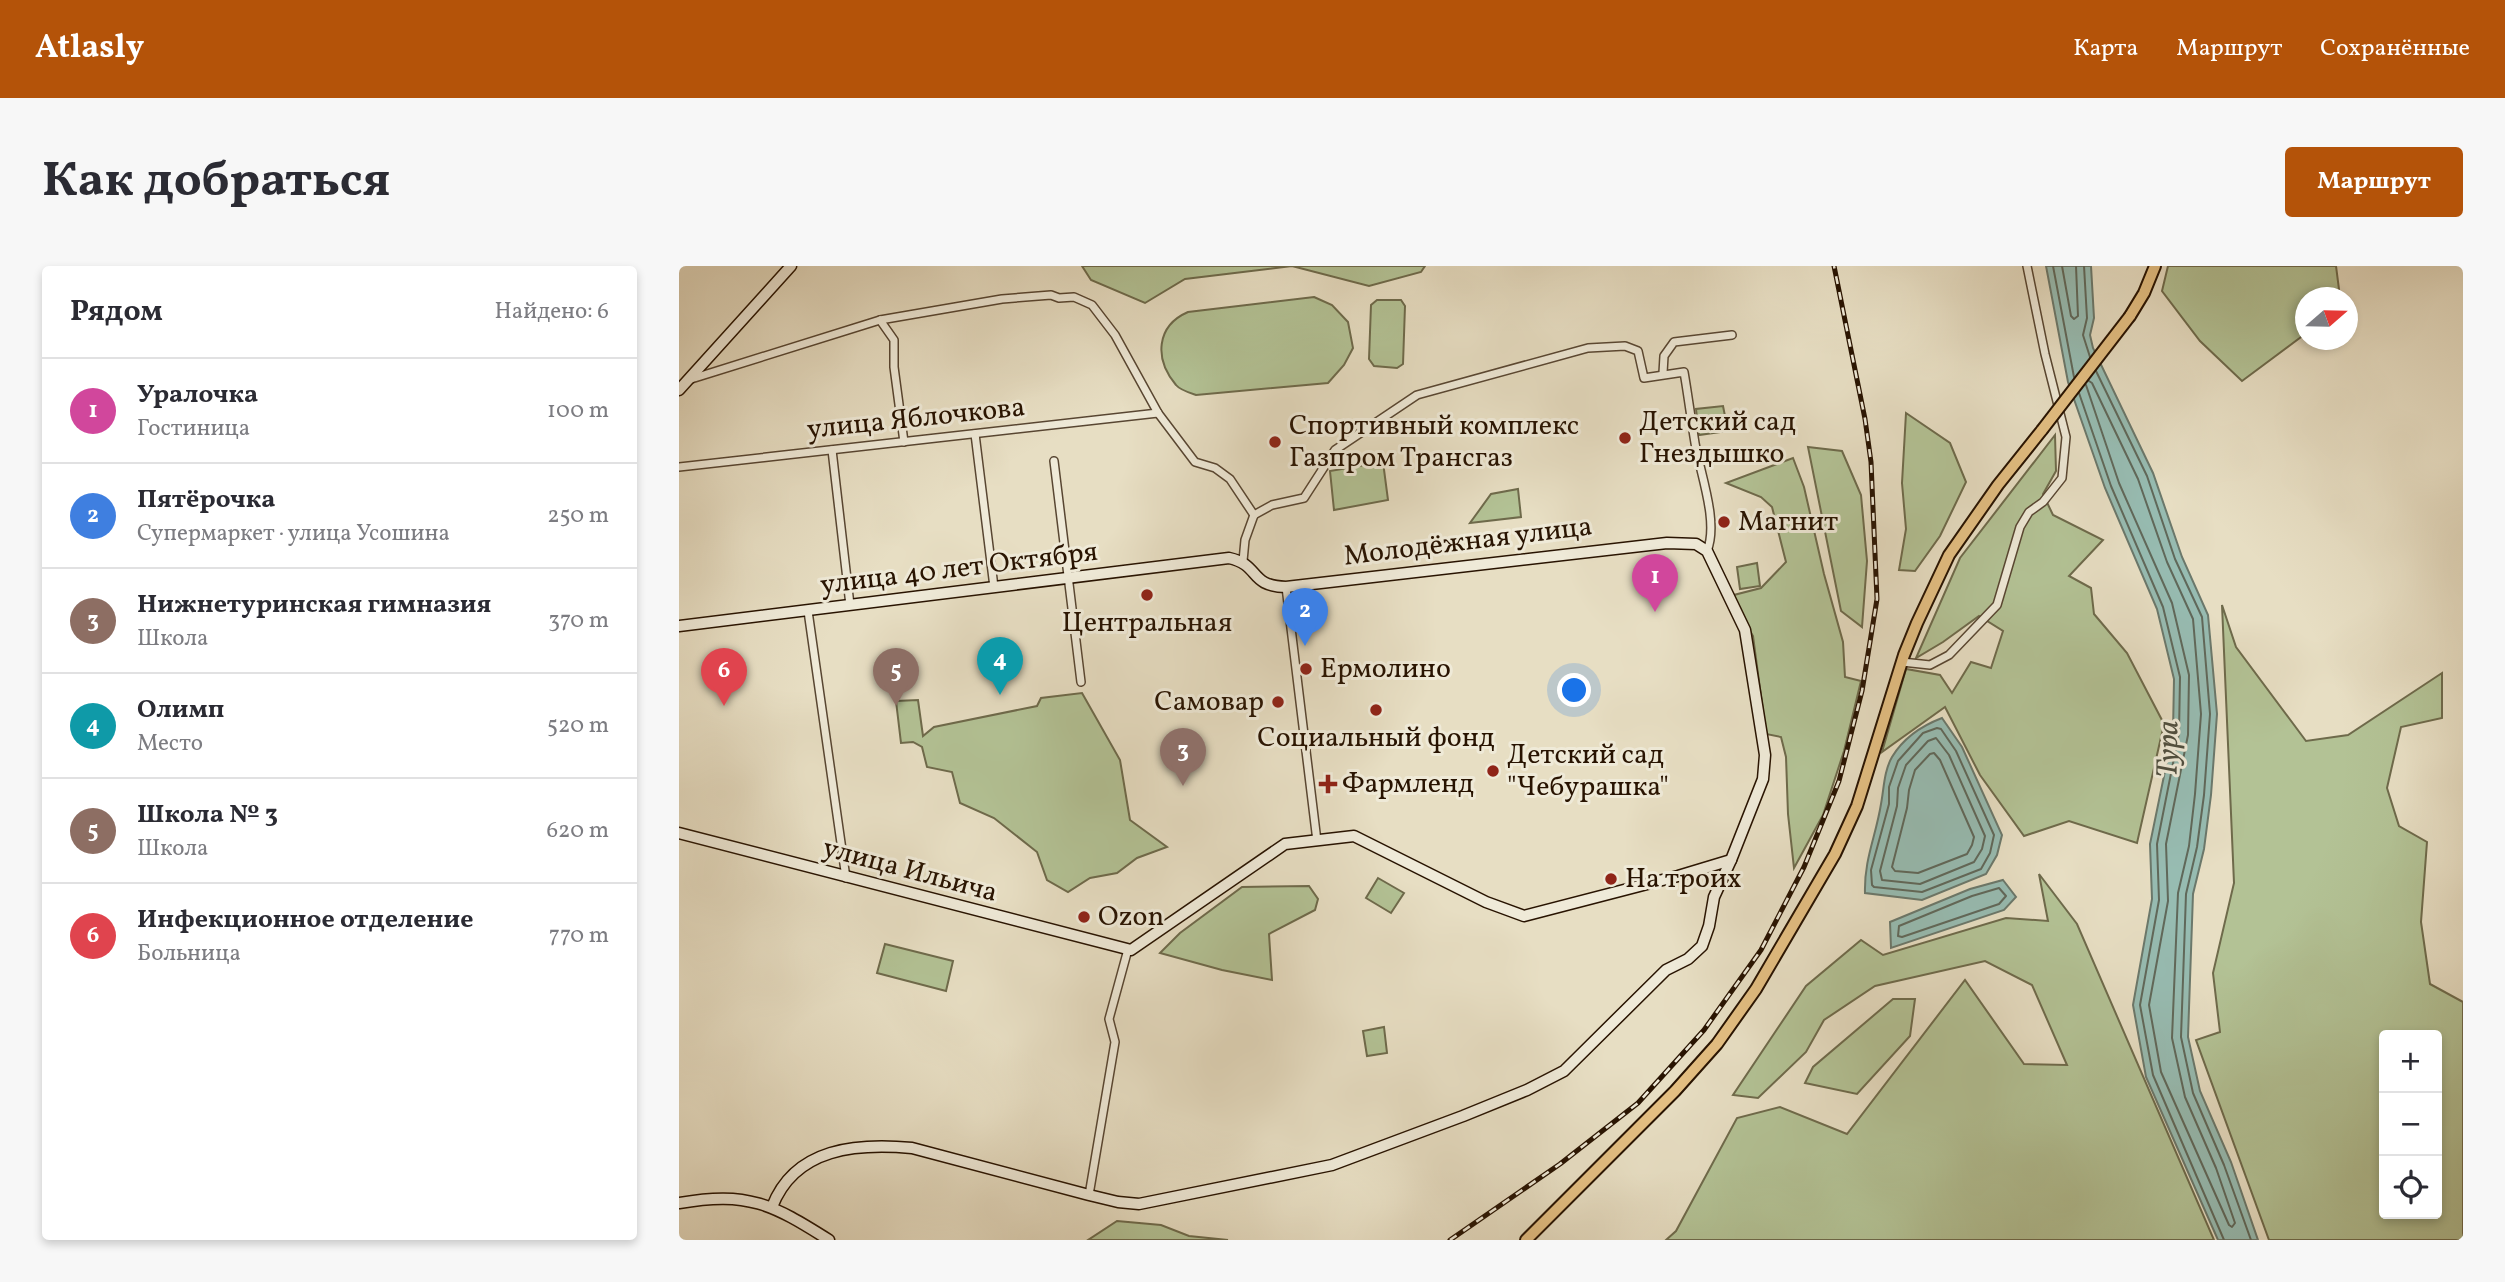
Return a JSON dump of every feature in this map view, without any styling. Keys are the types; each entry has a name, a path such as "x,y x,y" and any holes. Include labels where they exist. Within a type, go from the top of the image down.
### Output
{"main road":[{"path":"1526,1240 1675,1091 1717,1044 1756,989 1835,854 1857,806 1902,662 1949,555 1998,485 2130,316 2144,293 2155,266"}],"street":[{"path":"679,390 791,266"},
{"path":"1902,662 1930,665 1949,655 1997,606 2020,527 2029,512 2043,502 2062,478 2066,437 2027,266"},
{"path":"688,380 880,320 1002,299 1051,295 1059,298 1074,297 1092,305 1115,335 1158,413 1195,462 1215,468 1230,479 1254,515"},
{"path":"880,320 894,340 894,367 904,442"},
{"path":"1663,373 1664,356 1674,342 1732,335"},
{"path":"772,1206 784,1182 798,1170 815,1160 852,1147 886,1146 942,1154 995,1172 1118,1202 1139,1204 1332,1166 1549,1080 1578,1060 1666,970 1688,959 1702,946 1714,897 1763,779 1765,755 1745,629 1707,551 1711,543 1708,488 1703,480 1695,444 1684,372 1644,377 1637,351 1625,346 1588,348 1417,395 1335,450 1304,498 1272,505 1254,515 1245,540 1243,561"},
{"name":"улица Яблочкова","path":"679,467 1158,413"},
{"path":"975,434 994,587"},
{"path":"832,450 850,606"},
{"path":"1054,461 1081,682"},
{"name":"Молодёжная улица","path":"1243,561 1260,581 1270,587 1286,587 1667,543 1696,544 1707,551"},
{"name":"улица 40 лет Октября","path":"679,626 1229,558 1243,561"},
{"path":"1286,587 1317,841"},
{"path":"808,611 846,878"},
{"name":"улица Ильича","path":"679,833 1131,950"},
{"path":"1089,1195 1115,1042 1109,1019 1127,953 1285,844 1354,836 1486,902 1524,916 1731,860"},
{"path":"679,1203 728,1198 772,1206 829,1240"}],"green space":[{"path":"1082,266 1292,266 1185,279 1145,303 1091,280"},
{"path":"1292,266 1425,266 1421,272 1369,286"},
{"path":"2168,266 2336,266 2339,287 2295,287 2295,341 2242,381 2200,341 2162,291"},
{"path":"1314,297 1332,305 1348,322 1353,348 1344,365 1328,383 1196,395 1178,387 1164,365 1164,334 1177,318 1188,312"},
{"path":"1377,300 1401,300 1405,306 1403,364 1397,368 1374,366 1369,359 1371,305"},
{"path":"1723,406 1728,431 1699,435 1696,409"},
{"path":"1906,413 1950,443 1966,482 1940,536 1915,571 1899,570 1906,529 1902,483"},
{"path":"2055,435 2056,471 2043,494 2053,515 2103,540 2069,576 2091,588 2094,614 2127,653 2164,724 2137,843 2069,821 2024,836 1980,775 1945,707 1882,752 1906,669 1940,675 1952,693 1971,662 1991,668 2003,631 1979,616 1916,658 1960,558"},
{"path":"1808,447 1842,451 1861,495 1867,561 1862,627 1841,611"},
{"path":"1793,458 1804,487 1843,642 1845,677 1861,681 1844,751 1823,815 1794,868 1788,814 1786,757 1781,737 1766,734 1753,636 1730,596 1761,588 1786,562 1772,507 1761,497 1726,483"},
{"path":"1383,462 1388,500 1334,510 1330,471"},
{"path":"1518,489 1521,517 1470,523 1491,494"},
{"path":"1757,563 1760,586 1740,589 1737,567"},
{"path":"2222,605 2236,647 2306,741 2348,735 2442,673 2442,718 2401,727 2387,788 2399,826 2427,842 2421,922 2430,984 2463,1002 2463,1240 2269,1240 2196,1040 2220,1032 2213,973 2234,883"},
{"path":"1082,693 1120,760 1130,820 1167,847 1137,858 1117,873 1090,878 1068,892 1047,880 1037,852 994,818 960,803 952,772 927,767 922,747 913,742 901,743 896,701 918,700 923,736 934,727 1037,706 1041,698"},
{"path":"2039,874 2077,924 2214,1240 1666,1240 1676,1231 1737,1118 1780,1107 1847,1134 1965,980 2024,1064 2067,1065 2032,985 1985,961 1875,986 1824,1020 1806,1052 1758,1098 1733,1095 1806,986 1861,940 1883,955 2006,918 2048,921"},
{"path":"1378,878 1404,893 1391,913 1366,898"},
{"path":"1309,886 1318,899 1315,910 1269,934 1272,980 1160,953 1180,933 1242,887"},
{"path":"885,944 953,961 946,991 877,973"},
{"path":"1893,999 1915,999 1910,1036 1857,1094 1805,1083 1813,1067"},
{"path":"1384,1027 1387,1053 1367,1056 1363,1031"},
{"path":"1117,1221 1161,1225 1189,1236 1228,1240 1088,1240"}],"water":[{"path":"2046,266 2091,266 2094,318 2090,335 2093,348 2153,473 2182,557 2208,615 2217,714 2204,849 2193,894 2188,1037 2200,1091 2231,1162 2258,1240 2218,1240 2146,1077 2133,1005 2152,899 2150,844 2173,732 2174,679 2157,609 2105,488 2068,382"},
{"path":"1942,718 1962,747 2002,835 1997,855 1986,874 1922,900 1865,893 1868,858 1889,762 1908,738"},
{"path":"2003,880 2016,897 2004,910 1891,948 1890,922 1970,889"}],"railway":[{"path":"1450,1240 1560,1164 1638,1103 1704,1030 1761,950 1804,867 1839,781 1862,691 1877,599 1871,462 1834,266"}],"place":[{"name":"Детский сад Гнездышко","path":"1625,438"},
{"name":"Спортивный комплекс Газпром Трансгаз","path":"1275,442"},
{"name":"Магнит","path":"1724,522"},
{"name":"Центральная","path":"1147,595"},
{"name":"Уралочка","path":"1655,612"},
{"name":"Пятёрочка","path":"1305,646"},
{"name":"Ермолино","path":"1306,669"},
{"name":"Олимп","path":"1000,695"},
{"name":"Самовар","path":"1278,702"},
{"name":"Инфекционное отделение","path":"724,706"},
{"name":"Школа № 3","path":"896,706"},
{"name":"Социальный фонд","path":"1376,710"},
{"name":"Детский сад \"Чебурашка\"","path":"1493,771"},
{"name":"Фармленд","path":"1328,784"},
{"name":"Нижнетуринская гимназия","path":"1183,786"},
{"name":"На троих","path":"1611,879"},
{"name":"Ozon","path":"1084,917"}],"water label":[{"name":"Тура","path":"2169,749"}]}
